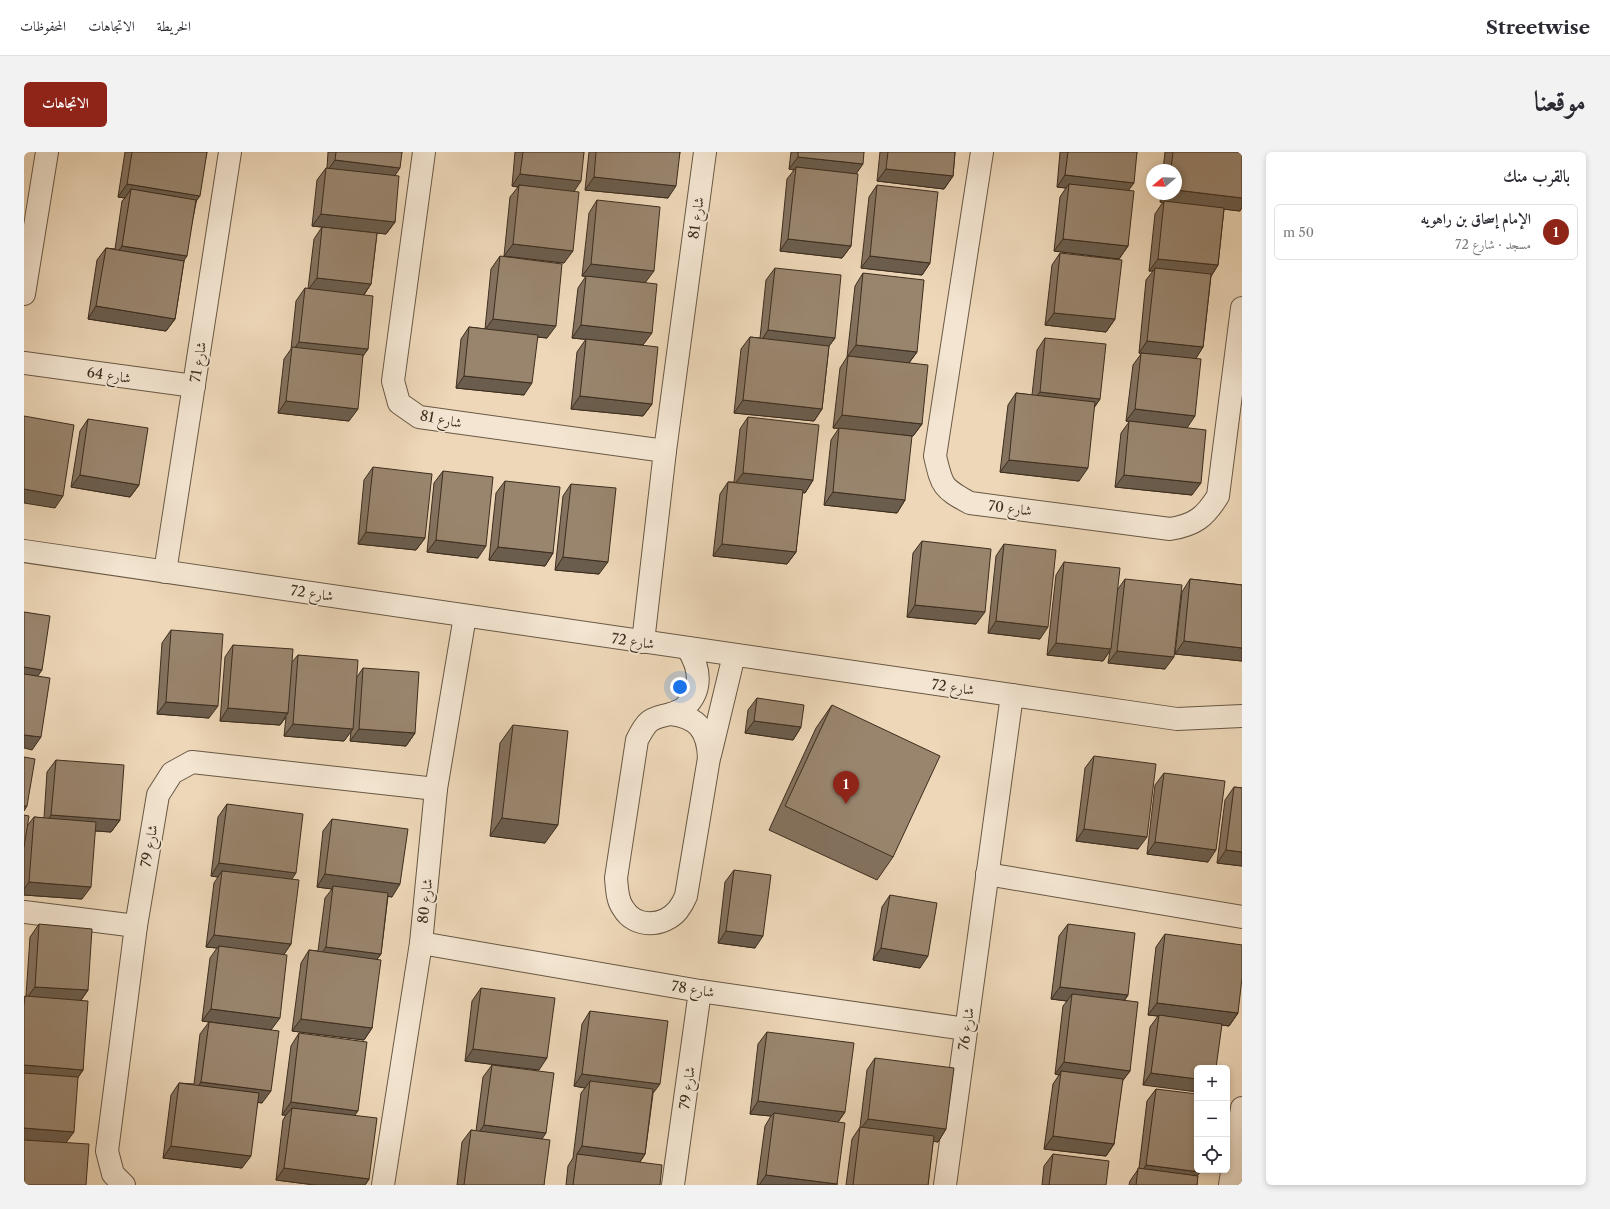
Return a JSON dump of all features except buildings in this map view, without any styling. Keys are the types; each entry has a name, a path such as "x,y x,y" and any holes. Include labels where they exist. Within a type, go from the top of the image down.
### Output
{"street":[{"path":"24,294 47,152"},
{"name":"شارع 71","path":"165,572 230,152"},
{"name":"شارع 81","path":"424,152 393,381 399,403 419,417 665,451"},
{"name":"شارع 81","path":"644,642 665,451 705,152"},
{"name":"شارع 70","path":"982,152 935,456 942,483 952,493 970,503 1170,529 1183,527 1197,520 1208,511 1218,496 1242,308"},
{"name":"شارع 64","path":"24,364 194,386"},
{"name":"شارع 72","path":"24,551 688,649 1177,719 1242,716"},
{"name":"شارع 80","path":"384,1185 421,943 436,789 465,616"},
{"path":"688,649 695,660 698,673 697,686 693,696 684,708 671,714 655,717 645,724 637,740 616,878 617,893 623,908 631,918 642,923 654,923 666,920 678,910 686,896 709,758 734,655"},
{"name":"شارع 76","path":"945,1185 1012,695"},
{"path":"671,714 684,716 694,721 708,743 709,758"},
{"name":"شارع 79","path":"124,1185 113,1174 107,1151 136,926 158,795 172,773 192,762 436,789"},
{"path":"987,874 1242,917"},
{"path":"24,912 136,926"},
{"name":"شارع 78","path":"421,943 700,991 966,1029"},
{"name":"شارع 79","path":"673,1185 700,991"},
{"path":"1230,1185 1242,1108"}],"place":[{"name":"الإمام إسحاق بن راهويه","path":"846,804"}]}
